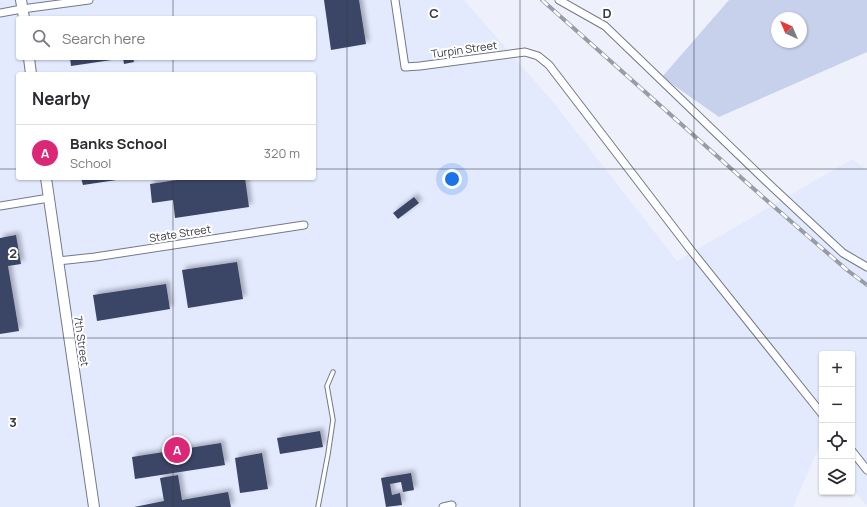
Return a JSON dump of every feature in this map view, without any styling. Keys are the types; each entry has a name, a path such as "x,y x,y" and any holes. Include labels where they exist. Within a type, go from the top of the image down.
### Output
{"street":[{"path":"0,13 89,0"},
{"name":"Turpin Street","path":"395,0 405,67 525,52 538,56 549,65 690,249 819,410"},
{"path":"559,0 605,26 768,183 844,253 867,267"},
{"path":"29,60 31,72"},
{"name":"7th Street","path":"46,180 94,507"},
{"path":"0,206 49,198"},
{"name":"State Street","path":"58,261 102,256 304,225"},
{"path":"855,455 867,470"},
{"path":"443,507 452,505"}],"lane":[{"path":"318,507 333,420 328,386 333,372"}],"shaded area":[{"path":"0,0 464,0 554,103 677,261 852,159 867,170 867,506 855,492 855,351 819,351 819,447 793,507 0,507"},
{"path":"729,0 867,0 867,52 719,117 662,77"}],"building":[{"path":"324,0 359,0 366,44 331,50"},
{"path":"70,60 111,60 71,66"},
{"path":"123,60 134,60 134,62 124,64"},
{"path":"82,180 116,180 83,185"},
{"path":"177,180 245,180 249,207 175,218 173,200 152,203 150,184"},
{"path":"414,197 419,203 398,219 393,213"},
{"path":"16,235 21,264 8,266 19,331 0,334 0,238"},
{"path":"237,262 243,299 188,308 182,270"},
{"path":"166,284 170,309 97,321 93,295"},
{"path":"320,431 323,447 280,454 277,438"},
{"path":"221,443 225,465 135,479 132,457"},
{"path":"262,453 268,489 240,493 235,458"},
{"path":"411,473 414,490 403,492 401,482 390,484 392,495 400,493 402,505 386,507 381,478"},
{"path":"178,475 182,500 228,492 231,507 134,507 164,501 160,478"}],"railway":[{"path":"542,0 764,198 847,270 867,285"}],"place":[{"name":"Banks School","path":"177,450"}]}
